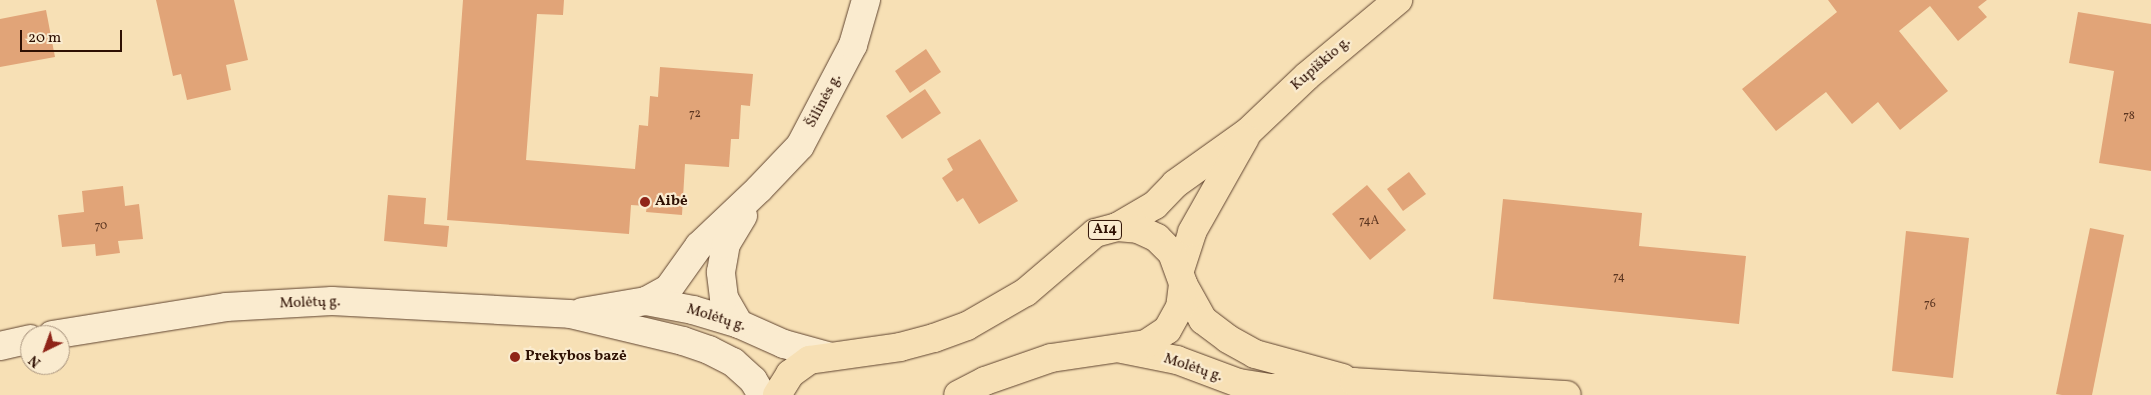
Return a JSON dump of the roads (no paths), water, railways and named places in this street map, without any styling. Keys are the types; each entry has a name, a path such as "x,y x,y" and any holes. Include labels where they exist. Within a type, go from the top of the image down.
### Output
{"main road":[{"name":"Kupiškio g.","path":"1117,227 1154,205 1176,184 1248,132 1307,76 1398,0"},
{"name":"Kupiškio g.","path":"1181,277 1192,232 1248,132"},
{"name":"A14","path":"777,395 790,374 809,360 900,347 934,338 967,326 1026,292 1095,233 1117,227 1138,229 1157,238 1172,253 1181,277 1180,307 1167,330 1146,344 1051,358 1001,374 958,395"},
{"name":"Molėtų g.","path":"1181,277 1202,320 1228,339 1255,354 1354,382"},
{"name":"Molėtų g.","path":"1122,349 1177,360 1239,383 1271,388 1313,388 1354,382 1567,395"}],"street":[{"name":"Šilinės g.","path":"646,302 668,288 699,246 760,189 800,146 853,45 866,0"},
{"name":"Šilinės g.","path":"739,324 724,298 721,272 726,244 760,189"},
{"name":"Molėtų g.","path":"70,332 226,307 332,301 570,314 683,341 709,350 733,362 753,380 762,395"},
{"name":"Molėtų g.","path":"570,314 646,302 693,310 739,324 784,344 828,356"},
{"path":"0,346 20,341"}],"place":[{"name":"Aibė","path":"645,202"},
{"name":"Prekybos bazė","path":"515,357"}]}
